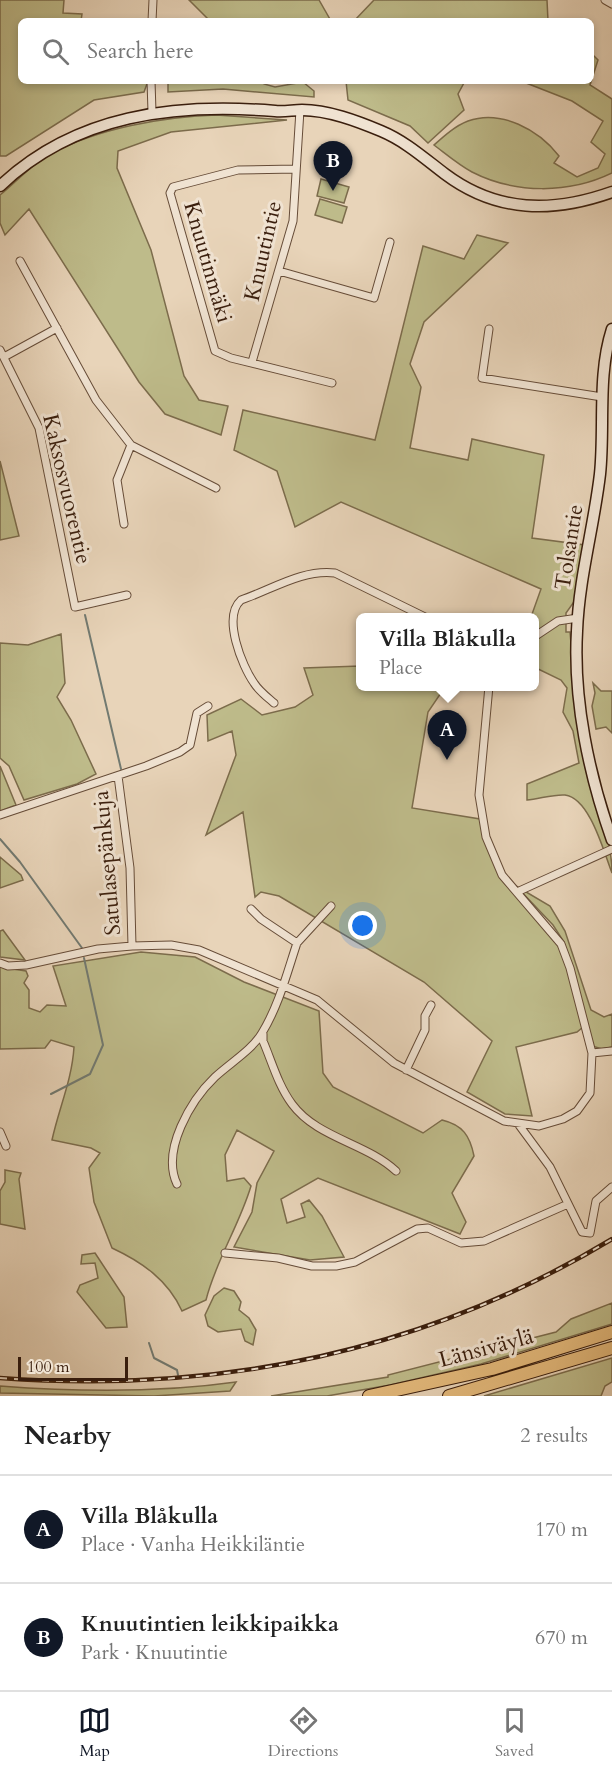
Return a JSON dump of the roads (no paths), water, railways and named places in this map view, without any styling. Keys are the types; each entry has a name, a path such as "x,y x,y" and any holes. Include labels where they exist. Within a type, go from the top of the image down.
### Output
{"highway":[{"name":"Länsiväylä","path":"369,1396 492,1369 612,1332"},
{"name":"Länsiväylä","path":"449,1396 612,1348"}],"main road":[{"path":"0,186 29,160 66,138 103,123 152,112 256,108 300,110 335,116 384,132 420,154 462,186 499,203 549,207 578,202 612,192"},
{"name":"Tolsantie","path":"612,329 606,351 602,398 607,431 578,618 578,668 585,733 595,789 612,840"}],"street":[{"path":"152,18 153,0"},
{"path":"604,0 612,4"},
{"path":"151,84 152,112"},
{"name":"Knuutintie","path":"252,362 293,221 300,110"},
{"name":"Knuutinmäki","path":"296,170 238,170 172,187 170,191 215,351 332,383"},
{"path":"279,271 374,298 390,242"},
{"path":"20,261 96,400 131,445 216,488"},
{"path":"2,353 57,328"},
{"path":"489,329 482,378 602,398"},
{"name":"Kaksosvuorentie","path":"2,353 39,428 75,607 127,595"},
{"path":"124,524 117,480 131,445"},
{"path":"274,703 254,684 238,654 234,618 238,603 304,575 324,572 335,573 418,613"},
{"path":"539,634 558,621 578,618"},
{"path":"0,963 14,966 26,965 98,949 132,946 171,945 193,948 322,1004 379,1053 406,1070 504,1121 519,1125 548,1125 577,1111 590,1093 591,1053 570,968 561,944 502,875 486,837 479,795 489,691"},
{"path":"0,815 118,776 180,752 190,745 197,712 208,706"},
{"name":"Satulasepänkuja","path":"118,776 130,868 132,946"},
{"path":"517,892 612,849"},
{"path":"177,1184 171,1170 173,1158 177,1140 193,1104 213,1079 263,1031 284,987 297,943 331,906"},
{"path":"251,909 261,919 297,943"},
{"path":"406,1070 425,1030 425,1016 431,1005"},
{"path":"263,1031 263,1041 281,1086 293,1105 308,1120 372,1151 396,1171"},
{"path":"591,1053 612,1051"},
{"path":"519,1125 550,1167 582,1232 590,1233 596,1201 612,1187"},
{"path":"0,1132 6,1146"},
{"path":"225,1253 278,1258 312,1266 336,1266 355,1262 417,1230 428,1228 461,1243 484,1241 568,1204"}],"waterway":[{"path":"85,615 121,769"},
{"path":"0,839 20,862 82,948"},
{"path":"51,1094 90,1074 103,1045 84,958"},
{"path":"149,1343 154,1358 177,1370 178,1375"}],"railway":[{"path":"0,1378 81,1381 161,1379 240,1371 317,1357 393,1337 467,1311 540,1278 612,1239"}],"place":[{"name":"Knuutintien leikkipaikka","path":"333,191"},
{"name":"Villa Blåkulla","path":"447,760"}]}
